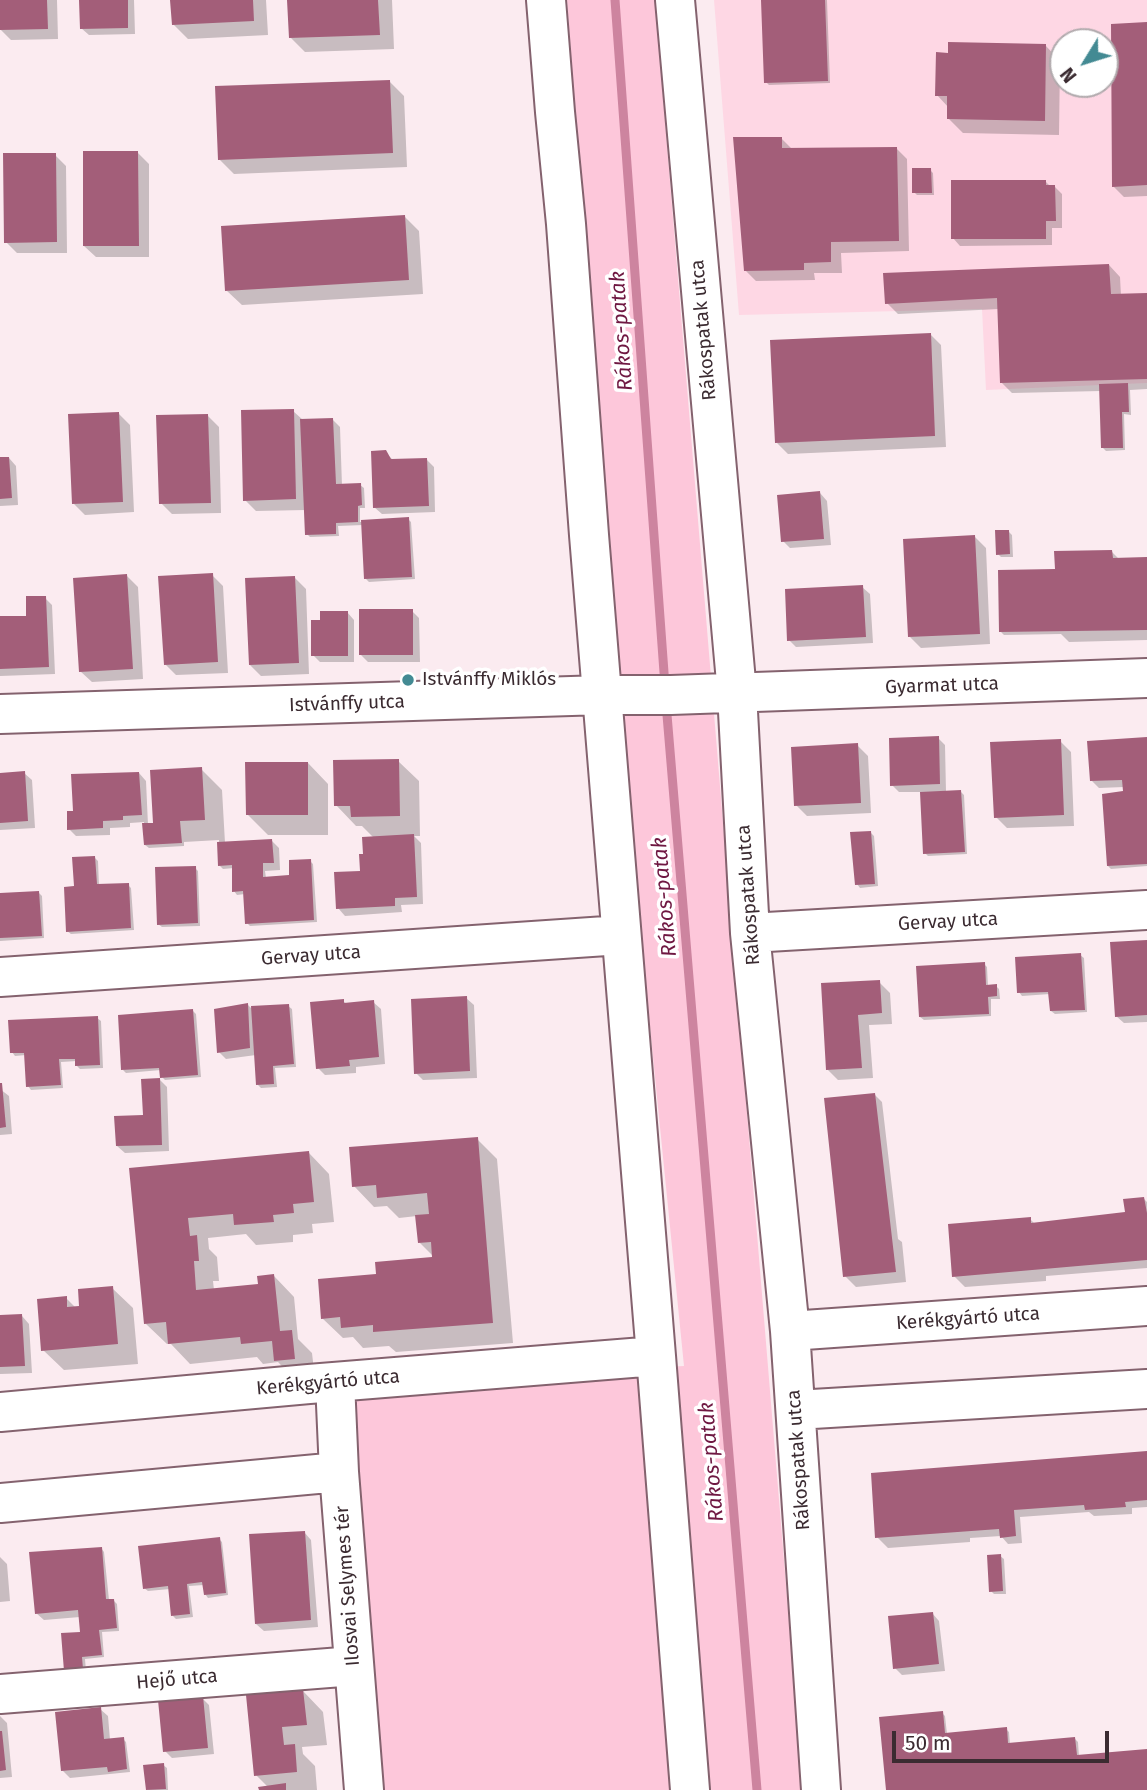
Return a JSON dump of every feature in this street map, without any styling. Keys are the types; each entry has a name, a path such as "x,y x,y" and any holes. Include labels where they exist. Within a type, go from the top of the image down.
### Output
{"street":[{"path":"546,0 690,1790"},
{"name":"Rákospatak utca","path":"675,0 737,693 750,933 790,1331 821,1790"},
{"name":"Gyarmat utca","path":"737,693 1147,678"},
{"name":"Istvánffy utca","path":"0,714 737,693"},
{"name":"Gervay utca","path":"750,933 1147,910"},
{"name":"Gervay utca","path":"0,977 621,935"},
{"name":"Kerékgyártó utca","path":"790,1331 1147,1306"},
{"name":"Kerékgyártó utca","path":"0,1412 656,1356"},
{"name":"Ilosvai Selymes tér","path":"335,1382 339,1472 364,1790"},
{"path":"796,1410 1147,1389"},
{"path":"0,1503 339,1472"},
{"name":"Hejő utca","path":"0,1694 354,1666"}],"shaded area":[{"path":"567,0 655,0 803,1790 349,1790 322,1384 684,1366 614,669"},
{"path":"714,0 1147,0 1147,383 986,390 982,309 739,315"}],"building":[{"path":"0,0 47,0 48,29 0,30"},
{"path":"79,0 128,0 128,28 80,29"},
{"path":"170,0 253,0 254,21 172,25"},
{"path":"287,0 378,0 380,35 289,38"},
{"path":"761,0 825,0 828,81 764,83"},
{"path":"1147,22 1147,185 1112,187 1111,98 1119,98 1119,28 1111,28 1111,24"},
{"path":"948,42 1046,44 1045,121 947,119 947,96 935,96 936,52 948,53"},
{"path":"390,80 393,153 218,160 215,86"},
{"path":"733,137 782,137 782,148 897,147 899,241 831,242 831,262 804,263 804,270 744,271"},
{"path":"83,151 138,151 139,246 83,246"},
{"path":"3,153 56,153 57,242 4,243"},
{"path":"912,168 931,168 932,193 912,193"},
{"path":"951,180 1046,180 1046,185 1055,185 1056,221 1046,221 1046,239 951,239"},
{"path":"405,215 409,280 225,291 221,226"},
{"path":"1109,264 1111,294 1147,293 1147,379 1000,383 997,298 885,304 883,273"},
{"path":"931,333 935,436 775,443 770,340"},
{"path":"1128,383 1129,412 1122,412 1123,448 1101,448 1099,384"},
{"path":"294,409 296,499 243,501 241,410"},
{"path":"119,412 123,502 72,504 68,414"},
{"path":"208,414 211,503 159,504 156,415"},
{"path":"333,418 336,484 361,483 362,505 358,506 358,522 336,523 336,534 305,535 300,419"},
{"path":"386,450 391,459 427,458 429,506 373,508 371,451"},
{"path":"0,457 9,457 12,498 0,499"},
{"path":"820,491 824,539 781,542 777,495"},
{"path":"409,517 412,577 364,579 361,520"},
{"path":"995,530 1009,530 1010,554 996,555"},
{"path":"975,535 980,634 908,637 903,539"},
{"path":"1112,550 1113,558 1147,557 1147,630 999,632 998,570 1055,569 1054,551"},
{"path":"213,573 218,662 164,665 158,576"},
{"path":"127,574 133,669 79,672 73,578"},
{"path":"295,576 299,663 249,665 245,578"},
{"path":"863,585 866,637 787,641 785,589"},
{"path":"26,596 46,596 49,667 0,669 0,616 26,616"},
{"path":"359,609 413,609 413,655 359,655"},
{"path":"320,611 348,611 348,656 311,656 311,620 320,620"},
{"path":"939,736 940,784 890,786 889,738"},
{"path":"1147,737 1147,864 1107,866 1102,794 1123,791 1122,780 1090,781 1087,741"},
{"path":"1061,739 1064,815 994,818 990,742"},
{"path":"858,743 861,803 794,806 791,747"},
{"path":"399,759 400,816 351,817 350,806 334,806 333,760"},
{"path":"245,762 308,762 308,815 246,815"},
{"path":"202,767 205,820 180,821 182,843 144,845 142,823 153,823 150,770"},
{"path":"25,771 28,821 0,823 0,773"},
{"path":"139,772 142,815 103,821 103,828 67,830 67,811 73,811 71,774"},
{"path":"961,790 965,852 923,854 920,792"},
{"path":"871,831 875,884 855,885 850,832"},
{"path":"414,834 417,897 395,898 395,906 336,909 334,872 360,871 362,837"},
{"path":"272,839 274,863 263,863 263,877 289,875 289,860 311,859 314,920 245,924 243,891 232,892 232,865 218,866 217,842"},
{"path":"95,856 97,884 129,883 131,928 66,932 64,887 74,886 72,857"},
{"path":"196,866 198,923 157,925 155,867"},
{"path":"39,891 42,936 0,938 0,893"},
{"path":"1147,940 1147,1015 1115,1017 1110,942"},
{"path":"1081,953 1085,1010 1050,1011 1048,992 1017,993 1015,957"},
{"path":"985,962 986,985 997,984 997,996 988,997 989,1014 919,1017 916,966"},
{"path":"880,980 882,1013 858,1015 862,1068 826,1070 821,983"},
{"path":"467,996 470,1071 414,1074 411,999"},
{"path":"344,999 344,1003 374,1000 379,1057 349,1060 350,1066 316,1069 310,1002"},
{"path":"248,1003 250,1048 217,1053 214,1009"},
{"path":"289,1004 294,1064 273,1066 274,1084 256,1085 251,1006"},
{"path":"193,1009 198,1075 160,1078 159,1068 121,1070 118,1015"},
{"path":"98,1016 100,1065 75,1066 75,1059 59,1059 61,1085 26,1087 24,1053 10,1053 8,1020"},
{"path":"160,1078 162,1145 116,1146 114,1116 143,1115 141,1079"},
{"path":"0,1083 6,1127 0,1128"},
{"path":"875,1093 896,1272 843,1277 824,1098"},
{"path":"478,1137 493,1323 373,1332 373,1325 341,1328 340,1317 321,1319 318,1279 376,1274 375,1262 432,1257 431,1242 418,1243 415,1215 429,1214 427,1193 377,1198 376,1185 352,1187 349,1147"},
{"path":"309,1151 314,1202 293,1204 294,1213 273,1215 274,1222 234,1225 233,1214 188,1218 190,1236 197,1235 199,1261 194,1261 196,1290 258,1284 257,1276 274,1274 280,1331 292,1330 295,1359 274,1361 272,1341 241,1344 240,1337 168,1344 166,1322 144,1324 129,1168"},
{"path":"1144,1197 1147,1213 1147,1260 952,1277 948,1224 1031,1217 1031,1223 1125,1212 1123,1199"},
{"path":"113,1286 118,1344 41,1351 37,1299 67,1296 67,1307 79,1306 78,1289"},
{"path":"22,1314 25,1366 0,1367 0,1315"},
{"path":"1147,1451 1147,1500 1125,1502 1126,1507 1085,1510 1084,1505 1014,1510 1016,1536 1000,1538 999,1529 875,1538 871,1473"},
{"path":"305,1531 311,1620 255,1624 249,1534"},
{"path":"220,1537 226,1593 204,1595 202,1582 187,1584 190,1614 171,1616 168,1586 143,1589 138,1546"},
{"path":"102,1547 106,1599 114,1599 117,1628 99,1630 102,1655 82,1657 83,1669 64,1671 61,1633 80,1632 78,1610 35,1614 29,1552"},
{"path":"1001,1554 1003,1591 989,1592 987,1555"},
{"path":"933,1612 939,1664 893,1669 888,1616"},
{"path":"303,1689 307,1725 282,1727 284,1745 295,1744 297,1772 254,1776 246,1695"},
{"path":"203,1696 208,1748 163,1752 158,1700"},
{"path":"101,1707 104,1739 124,1737 127,1769 108,1772 107,1767 61,1771 55,1712"},
{"path":"943,1711 945,1733 1007,1727 1008,1743 1075,1737 1077,1755 1147,1749 1147,1790 886,1790 879,1717"},
{"path":"0,1731 6,1770 0,1771"},
{"path":"164,1763 166,1789 146,1790 143,1765"},
{"path":"286,1783 286,1790 259,1790 258,1787"}],"waterway":[{"name":"Rákos-patak","path":"615,0 665,686"},
{"name":"Rákos-patak","path":"666,703 757,1790"}],"place":[{"name":"Istvánffy Miklós","path":"408,680"}]}
